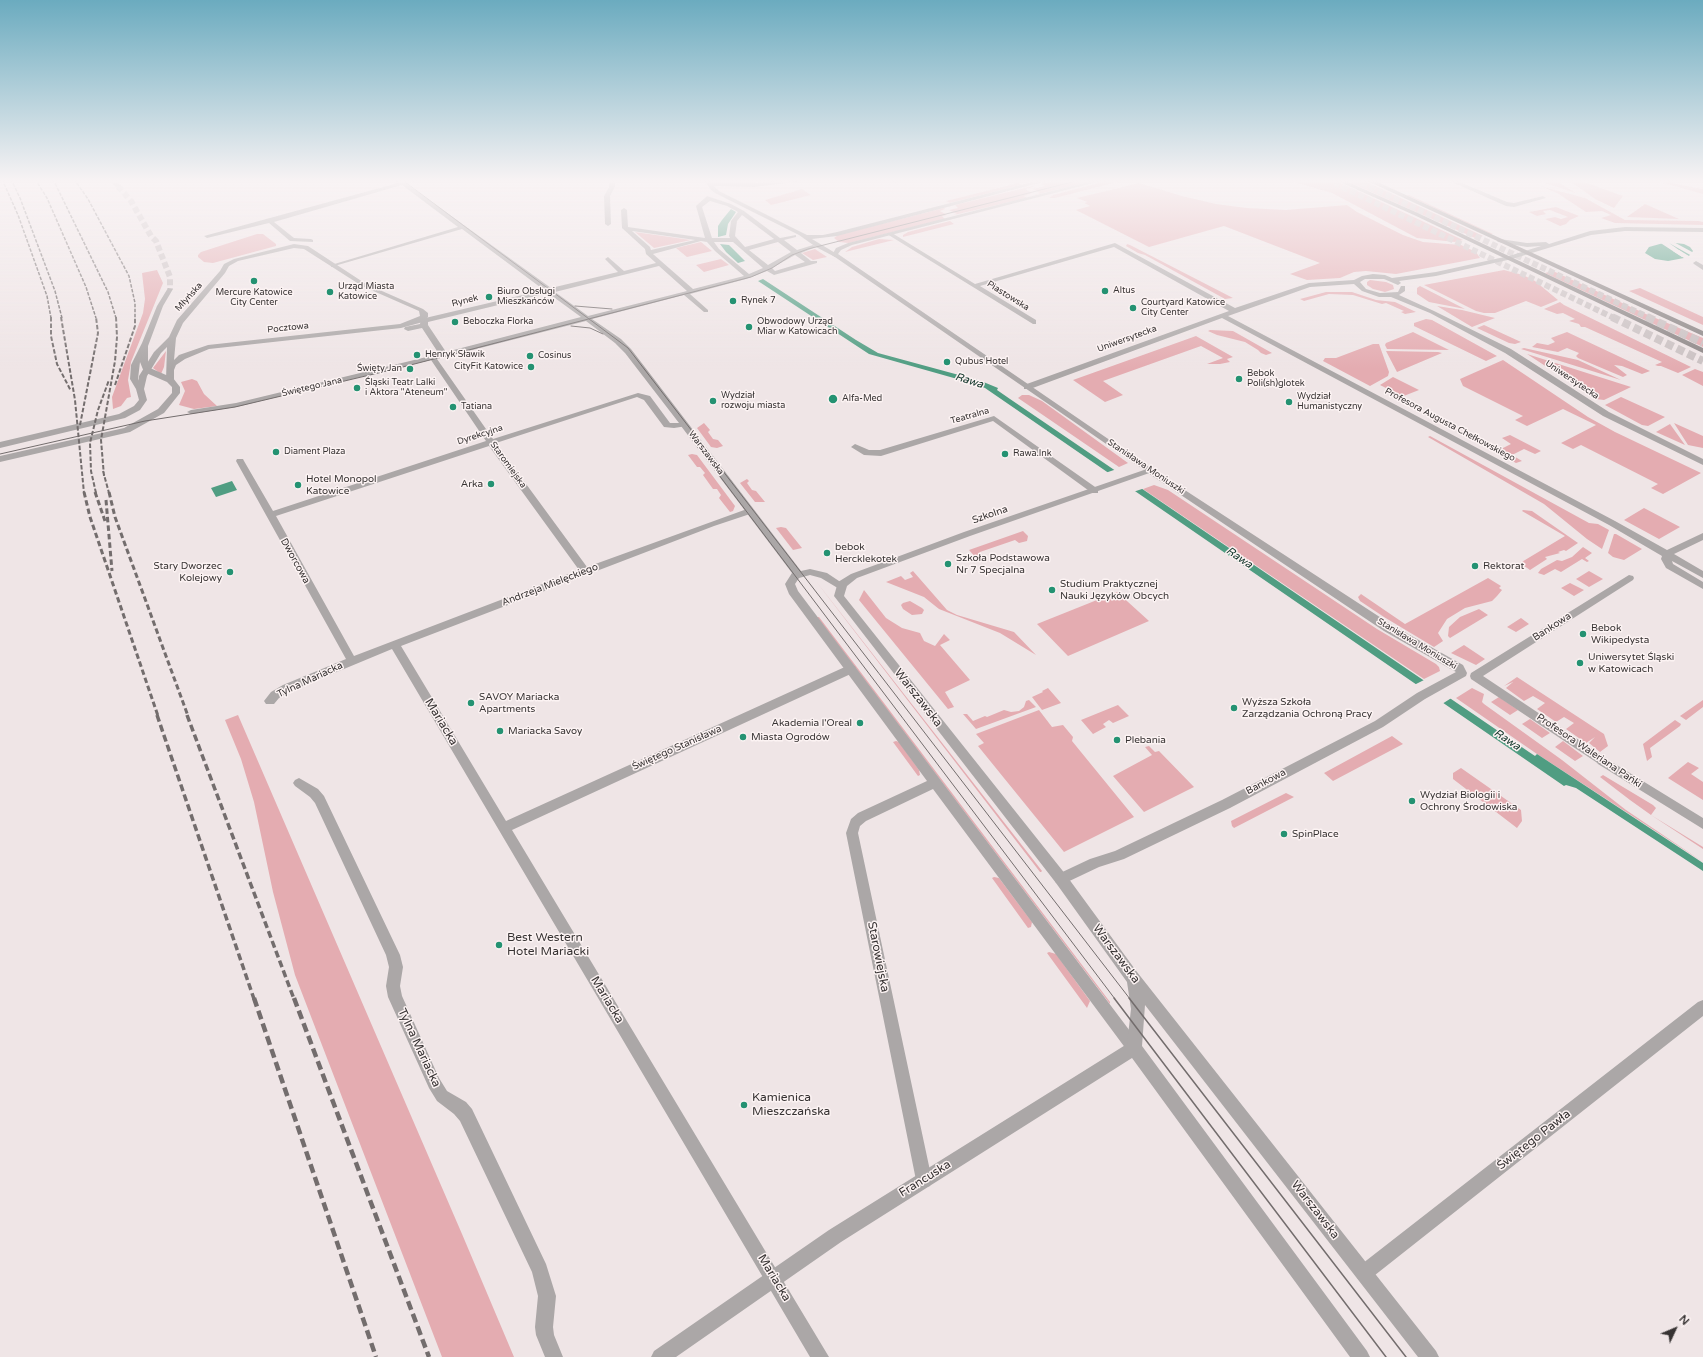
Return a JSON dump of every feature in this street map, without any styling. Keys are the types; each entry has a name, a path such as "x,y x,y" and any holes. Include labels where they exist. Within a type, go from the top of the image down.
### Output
{"main road":[{"path":"1477,242 1703,350"},
{"path":"1503,242 1703,334"}],"street":[{"path":"333,266 412,242"},
{"path":"484,242 586,318"},
{"path":"641,242 648,248 648,252 706,311"},
{"path":"648,252 695,242"},
{"path":"709,242 748,276"},
{"path":"737,242 774,273 812,263 782,242"},
{"path":"744,249 770,242"},
{"name":"Stanisława Moniuszki","path":"813,242 835,255 1151,471 1388,628 1462,671"},
{"path":"835,255 836,252 844,246 858,242"},
{"name":"Piastowska","path":"903,242 1033,322"},
{"path":"1511,242 1534,245 1558,243"},
{"path":"1436,274 1392,295 1371,293 1358,285 1358,279 1364,277 1372,276 1392,280 1436,274 1528,254 1558,243"},
{"name":"Piastowska","path":"974,286 1115,245 1235,311"},
{"name":"Młyńska","path":"172,338 182,319 223,272 226,265 236,260 289,247 301,246 308,248 333,266 372,289 423,311 424,317 412,325"},
{"path":"434,358 748,276 768,268 795,252 813,247"},
{"path":"608,259 623,274"},
{"path":"1696,263 1703,268"},
{"path":"550,291 661,264"},
{"name":"Uniwersytecka","path":"1392,280 1401,290 1432,312"},
{"name":"Uniwersytecka","path":"1028,387 1222,315 1302,289 1358,285"},
{"path":"0,445 122,416 137,408 143,400 140,389 134,379 134,368 137,357 145,345 158,310 170,289"},
{"name":"Rynek","path":"424,325 424,321 550,291"},
{"name":"Uniwersytecka","path":"1392,295 1432,312 1533,366 1582,400 1606,414 1703,462"},
{"name":"Profesora Augusta Chełkowskiego","path":"1222,315 1667,554"},
{"name":"Warszawska","path":"586,318 611,336 628,351 798,574"},
{"name":"Pocztowa","path":"170,370 173,364 182,357 208,347 412,325 424,325"},
{"path":"424,325 444,355"},
{"path":"140,389 147,370 158,352 172,338"},
{"path":"170,380 172,338"},
{"path":"0,459 127,430 145,421 167,405 176,393 176,387 170,380 147,370 144,365 145,345"},
{"name":"Świętego Jana","path":"190,412 244,403 434,358"},
{"name":"Staromiejska","path":"434,358 491,442 585,571"},
{"name":"Dyrekcyjna","path":"270,515 638,395 647,398 667,425 674,426 684,424"},
{"name":"Teatralna","path":"855,447 867,453 881,453 994,418 1095,490"},
{"name":"Dworcowa","path":"240,461 352,661"},
{"name":"Szkolna","path":"841,586 846,580 854,576 967,534 1151,471"},
{"name":"Andrzeja Mielęckiego","path":"352,661 585,571 750,511"},
{"path":"1667,554 1703,536"},
{"path":"1667,554 1703,575"},
{"path":"1667,554 1666,559 1669,566 1703,586"},
{"path":"841,586 830,578 818,573 798,574 791,581 791,588 1134,1048 1361,1357"},
{"name":"Bankowa","path":"1475,676 1629,578"},
{"name":"Warszawska","path":"841,586 838,593 840,598 1061,879 1132,977 1430,1357"},
{"name":"Mariacka","path":"394,644 820,1357"},
{"name":"Tylna Mariacka","path":"270,701 287,688 352,661"},
{"name":"Świętego Stanisława","path":"503,828 851,669"},
{"name":"Bankowa","path":"1061,879 1095,863 1119,856 1226,804 1379,724 1421,696 1461,674 1462,671"},
{"name":"Profesora Waleriana Pańki","path":"1475,676 1602,761 1703,824"},
{"name":"Starowiejska","path":"924,1180 852,833 855,823 862,817 936,782"},
{"name":"Tylna Mariacka","path":"298,783 314,793 320,800 393,956 396,967 393,986 395,997 434,1083 442,1096 460,1108 466,1115 540,1270 546,1291 545,1335 554,1357"},
{"path":"1132,977 1137,993 1138,1009 1134,1048"},
{"name":"Świętego Pawła","path":"1364,1273 1703,1007"},
{"name":"Francuska","path":"660,1357 835,1236 1084,1078 1134,1048"}],"shaded area":[{"path":"231,242 274,242 276,244 276,246 213,263 204,262 198,257 201,252"},
{"path":"647,242 680,242 654,248"},
{"path":"701,242 712,251 687,257 676,248"},
{"path":"868,242 884,242 845,252 852,247"},
{"path":"1140,242 1166,242 1149,247"},
{"path":"1266,242 1427,242 1461,245 1476,252 1480,258 1396,274 1366,271 1354,272 1340,278 1307,280 1290,274 1320,263"},
{"path":"1127,244 1233,298 1225,299 1145,255 1138,253 1126,246"},
{"path":"815,249 827,257 813,260 802,253"},
{"path":"721,259 729,265 704,272 696,265"},
{"path":"157,270 163,283 131,362 128,380 131,397 127,398 121,406 113,409 112,397 143,313 145,299 142,273"},
{"path":"1504,270 1523,275 1535,281 1558,300 1541,307 1526,301 1495,313 1484,313 1476,311 1424,285"},
{"path":"1553,271 1646,314 1703,338 1703,347 1545,273"},
{"path":"1370,280 1386,282 1393,285 1394,289 1385,292 1373,289 1367,285 1367,282"},
{"path":"1420,286 1465,309 1429,302 1417,294 1417,288"},
{"path":"1640,288 1703,317 1703,325 1629,291"},
{"path":"1326,292 1352,292 1376,300 1395,302 1416,312 1405,314 1401,312 1404,311 1386,303 1382,304 1353,295 1329,294 1304,301 1300,299"},
{"path":"1560,302 1691,367 1678,373 1655,365 1662,362 1585,327 1581,327 1579,324 1569,321 1575,319 1563,313 1557,314 1544,309"},
{"path":"1437,306 1462,310 1495,318 1472,327"},
{"path":"1426,319 1432,320 1497,356 1486,361 1414,326 1414,323"},
{"path":"1484,325 1521,342 1515,344 1509,343 1477,328"},
{"path":"1208,331 1233,331 1272,353 1266,355 1245,342 1217,335"},
{"path":"1413,332 1449,350 1387,349 1385,345 1386,343"},
{"path":"1567,332 1650,371 1642,374 1622,366 1614,365 1627,375 1623,377 1578,358 1576,356 1579,353 1567,348 1558,352 1532,347 1537,343 1548,345 1555,342 1551,338"},
{"path":"1196,336 1233,357 1227,359 1230,362 1207,364 1223,358 1201,346 1103,381 1123,395 1105,402 1073,380"},
{"path":"1373,344 1379,344 1389,372 1388,376 1370,386 1323,361 1325,358 1336,358"},
{"path":"1524,348 1578,360 1621,380 1521,349"},
{"path":"166,351 164,367 161,374 153,368"},
{"path":"1386,351 1438,352 1442,353 1397,372"},
{"path":"1527,354 1631,387 1604,400 1596,399"},
{"path":"1503,360 1588,417 1615,432 1701,473 1663,494 1651,488 1658,484 1581,445 1573,449 1561,443 1596,425 1563,409 1527,426 1515,420 1523,416 1463,386 1460,379"},
{"path":"1695,369 1703,372 1703,386 1682,375"},
{"path":"1393,377 1419,390 1396,399 1394,398 1400,395 1380,385"},
{"path":"192,379 197,381 204,394 217,406 194,409 179,405 185,391 181,382"},
{"path":"1022,395 1029,395 1042,401 1128,463 1119,467 1018,398"},
{"path":"1621,397 1665,417 1648,426 1642,425 1605,405"},
{"path":"704,423 710,430 708,432 713,439 718,440 723,446 717,448 711,447 697,428"},
{"path":"1674,423 1703,436 1703,448 1688,445"},
{"path":"1670,424 1685,445 1656,432"},
{"path":"1510,435 1541,451 1535,454 1524,449 1512,455 1522,461 1516,463 1485,446 1489,445 1499,450 1511,444 1502,438"},
{"path":"1430,436 1589,523 1598,524 1609,530 1602,549 1587,539 1544,504 1428,437"},
{"path":"688,455 697,455 735,506 733,511 730,512 719,498 721,495 717,489 713,489 703,475 705,473 700,467 697,467"},
{"path":"747,479 749,481 747,483 752,490 756,491 765,502 755,502 740,483"},
{"path":"1154,485 1168,490 1377,629 1436,664 1440,671 1424,679 1143,489"},
{"path":"1644,508 1680,527 1659,539 1624,520"},
{"path":"1522,511 1532,511 1578,543 1566,551 1564,550 1558,552 1560,553 1545,557 1547,559 1530,570 1520,563 1565,536"},
{"path":"776,528 786,528 802,548 793,550"},
{"path":"1023,531 1028,536 1027,541 1019,543 1015,540 980,552 978,560 969,550"},
{"path":"1614,534 1642,549 1624,560 1613,557 1608,553"},
{"path":"1583,547 1592,553 1585,558 1589,561 1587,562 1582,559 1561,572 1555,569 1544,575 1538,573 1541,569 1557,560 1562,561 1572,557"},
{"path":"913,571 947,610 957,615 1014,632 1036,655 1000,633 939,609 924,597 886,582 901,576 905,580 913,577 910,573"},
{"path":"1589,571 1603,579 1589,587 1576,579"},
{"path":"1488,578 1501,586 1499,588 1502,590 1492,601 1465,608 1447,619 1438,633 1443,641 1434,647 1384,617 1360,601 1358,597 1361,594 1405,624"},
{"path":"815,580 1042,871 1041,872 1040,872"},
{"path":"1570,583 1584,590 1574,596 1561,588"},
{"path":"864,590 886,618 902,628 920,633 924,641 935,646 944,634 950,640 940,645 970,680 945,692 954,707 948,709 859,600"},
{"path":"1117,592 1149,621 1068,656 1037,624"},
{"path":"910,601 924,610 922,614 912,615 903,609 901,605"},
{"path":"1479,609 1488,615 1450,638 1448,636 1449,627 1460,617"},
{"path":"817,617 819,617 1110,1002 1110,1004"},
{"path":"1521,618 1529,624 1516,632 1507,627"},
{"path":"1464,645 1485,659 1476,665 1451,653"},
{"path":"1517,677 1604,734 1608,746 1600,752 1589,743 1595,737 1586,743 1566,729 1574,723 1564,717 1556,722 1537,709 1545,703 1533,696 1524,701 1506,688 1513,682 1504,686"},
{"path":"1048,688 1061,703 1042,710 1032,697"},
{"path":"1472,688 1484,694 1482,702 1484,704 1562,760 1626,810 1703,862 1537,754 1456,698"},
{"path":"1499,697 1518,710 1510,715 1491,702"},
{"path":"1029,700 1036,707 976,729 963,714 967,714 973,721 1004,710 1011,712 1019,711 1024,707 1026,701"},
{"path":"1703,700 1703,707 1686,720 1680,716"},
{"path":"1118,705 1129,716 1113,723 1109,720 1103,724 1106,727 1093,734 1081,720"},
{"path":"1039,710 1052,727 1063,725 1073,737 1072,741 1134,817 1064,852 978,746 984,743 976,734"},
{"path":"238,715 514,1357 442,1357 295,975 273,892 254,802 241,759 225,720"},
{"path":"1530,719 1550,733 1542,738 1522,724"},
{"path":"1675,720 1681,724 1680,726 1650,748 1652,757 1647,761 1643,744"},
{"path":"1392,736 1403,744 1333,781 1324,773"},
{"path":"1563,741 1583,756 1575,761 1555,747"},
{"path":"893,742 899,742 919,770 920,775 918,776"},
{"path":"1149,746 1155,752 1159,751 1194,787 1144,812 1113,776 1152,755 1145,747"},
{"path":"1688,762 1699,768 1691,774 1703,782 1703,800 1668,778"},
{"path":"1461,768 1521,810 1522,821 1517,828 1453,779 1453,773"},
{"path":"1603,775 1653,805 1656,808 1651,815 1600,777"},
{"path":"1286,793 1294,797 1234,828 1232,826 1231,821"},
{"path":"1651,815 1703,847 1703,849"},
{"path":"992,878 999,878 1032,922 1031,927 1028,928"},
{"path":"1049,952 1056,954 1090,1001 1087,1008 1047,953"}],"water":[{"path":"1670,242 1684,244 1690,247 1693,251 1689,256 1679,250 1673,251 1684,258 1668,261 1655,259 1645,253 1649,247"},
{"path":"720,244 729,245 745,261 738,263"},
{"name":"Rawa","path":"763,279 878,353 981,381 998,388 997,390 1010,399 1529,752 1535,756 1537,754 1703,863 1703,871 1576,788 1566,785 1564,786 985,388 869,354 758,281"},
{"path":"232,481 237,490 216,497 211,488"}],"pier":[{"path":"1660,242 1674,242 1694,253 1692,256 1669,243 1689,257 1678,252 1685,257 1682,257"},
{"path":"1117,469 1145,488 1133,492 1105,473"},
{"path":"1426,679 1453,697 1442,704 1414,685"}],"tunnel":[{"path":"157,242 170,277 170,289"},
{"path":"1457,242 1614,318"},
{"path":"1488,242 1650,318"},
{"path":"1612,317 1703,361"},
{"path":"1647,317 1703,343"}],"tram line":[{"path":"486,242 589,319"},
{"path":"589,319 751,277 772,268 792,255 834,242"},
{"path":"575,306 612,309"},
{"path":"0,454 145,421 235,407 395,369 589,319"},
{"path":"589,319 628,348 1130,999"},
{"path":"571,326 590,328 603,334"},
{"path":"691,438 1115,999"},
{"path":"1114,998 1386,1357"},
{"path":"1129,998 1406,1357"}],"railway":[{"path":"28,242 47,296 51,318"},
{"path":"37,242 55,291 62,318"},
{"path":"66,242 86,287 96,318"},
{"path":"84,242 108,292 116,318"},
{"path":"111,242 129,276 135,303 135,326 115,385"},
{"path":"61,317 75,400 84,493"},
{"path":"80,425 98,333 96,317"},
{"path":"104,474 101,440 115,361 117,337 116,317"},
{"path":"51,318 51,336 57,364 71,391"},
{"path":"96,493 91,471 90,443 98,410 109,380"},
{"path":"104,474 109,493"},
{"path":"84,492 90,517 158,716"},
{"path":"95,492 105,521"},
{"path":"109,492 115,517 188,716"},
{"path":"106,500 112,571"},
{"path":"157,715 254,999"},
{"path":"187,715 294,999"},
{"path":"254,998 376,1357"},
{"path":"294,998 429,1357"}],"place":[{"name":"Mercure Katowice City Center","path":"254,281"},
{"name":"Altus","path":"1105,291"},
{"name":"Urząd Miasta Katowice","path":"330,292"},
{"name":"Biuro Obsługi Mieszkańców","path":"489,297"},
{"name":"Rynek 7","path":"733,301"},
{"name":"Courtyard Katowice City Center","path":"1133,308"},
{"name":"Beboczka Florka","path":"455,322"},
{"name":"Obwodowy Urząd Miar w Katowicach","path":"749,327"},
{"name":"Henryk Sławik","path":"417,355"},
{"name":"Cosinus","path":"530,356"},
{"name":"Qubus Hotel","path":"947,362"},
{"name":"CityFit Katowice","path":"531,367"},
{"name":"Święty Jan","path":"410,369"},
{"name":"Bebok Poli(sh)glotek","path":"1239,379"},
{"name":"Śląski Teatr Lalki i Aktora \"Ateneum\"","path":"357,388"},
{"name":"Alfa-Med","path":"833,399"},
{"name":"Wydział rozwoju miasta","path":"713,401"},
{"name":"Wydział Humanistyczny","path":"1289,402"},
{"name":"Tatiana","path":"453,407"},
{"name":"Diament Plaza","path":"276,452"},
{"name":"Rawa.Ink","path":"1005,454"},
{"name":"Arka","path":"491,484"},
{"name":"Hotel Monopol Katowice","path":"298,485"},
{"name":"bebok Hercklekotek","path":"827,553"},
{"name":"Szkoła Podstawowa Nr 7 Specjalna","path":"948,564"},
{"name":"Rektorat","path":"1475,566"},
{"name":"Stary Dworzec Kolejowy","path":"230,572"},
{"name":"Studium Praktycznej Nauki Języków Obcych","path":"1052,590"},
{"name":"Bebok Wikipedysta","path":"1583,634"},
{"name":"Uniwersytet Śląski w Katowicach","path":"1580,663"},
{"name":"SAVOY Mariacka Apartments","path":"471,703"},
{"name":"Wyższa Szkoła Zarządzania Ochroną Pracy","path":"1234,708"},
{"name":"Akademia l'Oreal","path":"860,723"},
{"name":"Mariacka Savoy","path":"500,731"},
{"name":"Miasta Ogrodów","path":"743,737"},
{"name":"Plebania","path":"1117,740"},
{"name":"Wydział Biologii i Ochrony Środowiska","path":"1412,801"},
{"name":"SpinPlace","path":"1284,834"},
{"name":"Best Western Hotel Mariacki","path":"499,945"},
{"name":"Kamienica Mieszczańska","path":"744,1105"}]}
